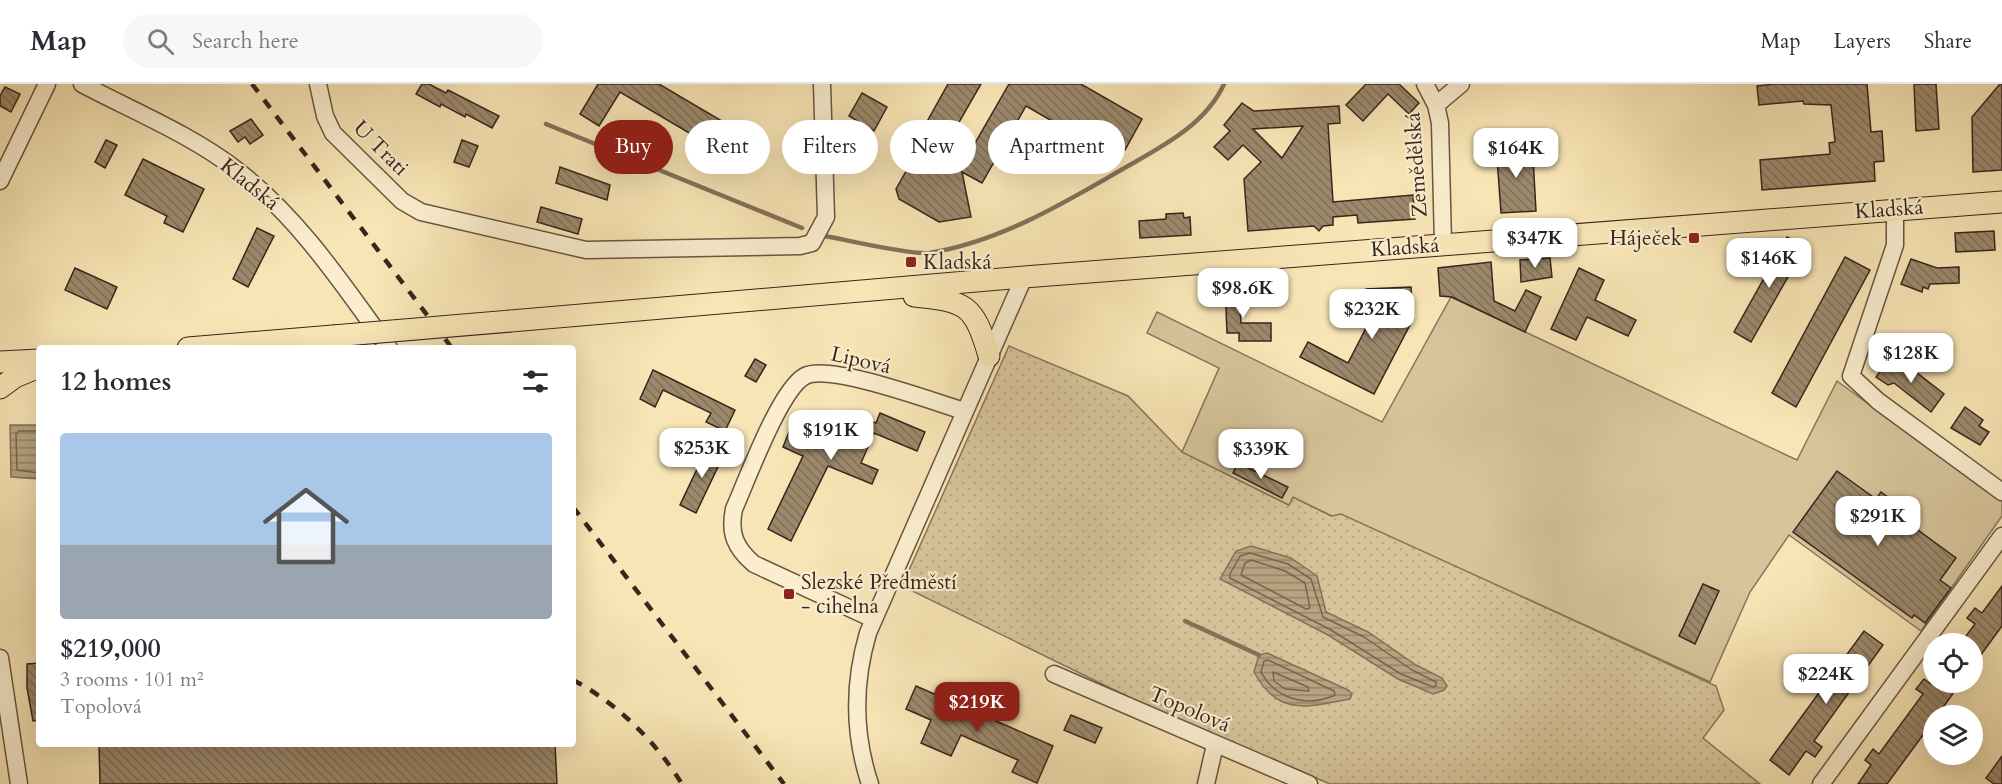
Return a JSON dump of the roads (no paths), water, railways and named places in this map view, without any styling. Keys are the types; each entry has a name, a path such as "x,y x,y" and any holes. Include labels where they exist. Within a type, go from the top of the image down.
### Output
{"main road":[{"name":"Kladská","path":"224,345 1024,277 1895,208 2002,202"},
{"path":"860,291 956,301 977,321 989,356"},
{"path":"0,362 36,360"},
{"path":"0,388 15,377 36,368"}],"street":[{"path":"0,181 47,84"},
{"name":"Kladská","path":"82,84 211,153 263,192 314,245 387,345"},
{"name":"U Trati","path":"318,84 324,116 333,133 408,206 440,218 586,250 800,246 812,243 822,229 827,206 822,84"},
{"name":"Zemědělská","path":"1425,84 1436,105 1440,123 1443,244"},
{"path":"1436,105 1461,84"},
{"path":"1895,208 1895,244 1851,376 1878,401 2002,492"},
{"path":"870,784 860,750 856,700 864,649 873,619 1024,277"},
{"name":"Lipová","path":"873,619 754,564 744,556 734,539 731,523 734,509 784,398 805,375 814,372 836,373 964,411"},
{"path":"1821,784 2002,536"},
{"path":"0,658 20,784"},
{"name":"Topolová","path":"1054,674 1309,784"},
{"path":"1206,784 1215,745"}],"water":[{"path":"10,425 36,425 36,479 11,477"},
{"path":"1251,546 1291,558 1317,576 1326,612 1368,632 1416,665 1442,678 1447,686 1444,690 1433,694 1398,679 1328,635 1220,579 1236,551"},
{"path":"1267,653 1348,690 1352,694 1350,699 1307,706 1284,702 1273,696 1254,672 1259,655"}],"waterway":[{"path":"825,236 894,250 929,253 955,248 1004,231 1075,196 1180,135 1205,112 1216,99 1224,84"},
{"path":"546,124 802,228"},
{"path":"1185,621 1259,655"}],"railway":[{"path":"252,84 450,345"},
{"path":"576,511 784,784"},
{"path":"576,682 605,700 634,725 660,753 682,784"}],"place":[{"name":"Háječek","path":"1694,238"},
{"name":"Kladská","path":"911,262"},
{"name":"Slezské Předměstí - cihelna","path":"789,594"}]}
